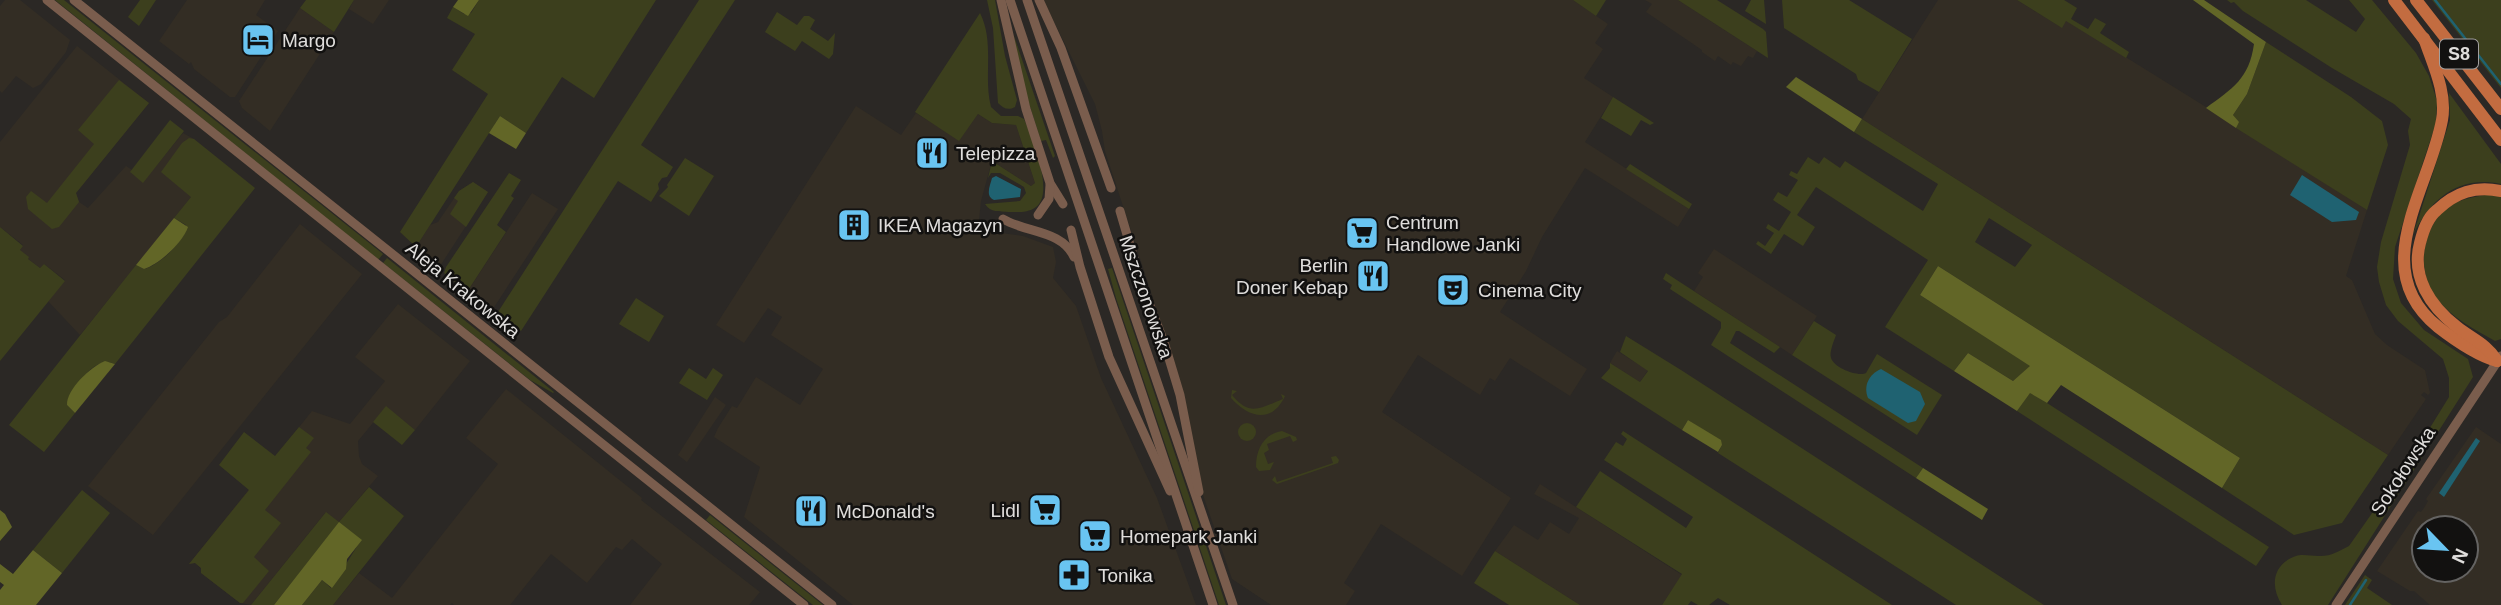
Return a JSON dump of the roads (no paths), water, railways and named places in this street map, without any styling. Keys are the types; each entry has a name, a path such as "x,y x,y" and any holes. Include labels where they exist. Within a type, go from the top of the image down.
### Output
{"highway":[{"name":"S8","path":"2394,0 2501,139"},
{"name":"S8","path":"2416,0 2501,109"},
{"path":"2424,38 2440,80 2442,118 2406,234 2403,260 2406,282 2413,301 2432,322 2453,339 2486,358 2499,358"},
{"path":"2499,358 2440,312 2425,292 2417,270 2417,253 2423,230 2433,214 2451,197 2471,190 2501,191"}],"main road":[{"name":"Aleja Krakowska","path":"47,0 804,605"},
{"name":"Aleja Krakowska","path":"74,0 832,605"},
{"path":"1001,0 1026,109 1050,183 1063,204"},
{"name":"Mszczonowska","path":"1010,0 1213,605"},
{"name":"Mszczonowska","path":"1027,0 1233,605"},
{"path":"1039,0 1061,48 1111,188"},
{"path":"1038,215 1049,199 1050,183"},
{"path":"1120,211 1180,395 1207,528"},
{"path":"1003,219 1062,241 1068,245 1080,267"},
{"path":"1071,230 1080,267 1110,357 1191,538"},
{"name":"Sokołowska","path":"2336,605 2499,358"}],"water":[{"path":"2302,175 2359,212 2356,220 2332,222 2290,195"},
{"path":"996,176 1021,189 1020,197 994,200 991,198 989,187 992,178"},
{"path":"1881,369 1920,392 1925,404 1916,421 1908,423 1868,398 1868,381"},
{"path":"2476,438 2480,441 2444,497 2439,493"}],"waterway":[{"path":"2435,0 2501,84"},
{"path":"2350,605 2366,580"}],"place":[{"name":"Margo","path":"258,40"},
{"name":"Telepizza","path":"932,153"},
{"name":"IKEA Magazyn","path":"854,225"},
{"name":"Centrum Handlowe Janki","path":"1362,233"},
{"name":"Berlin Doner Kebap","path":"1373,276"},
{"name":"Cinema City","path":"1453,290"},
{"name":"Lidl","path":"1045,510"},
{"name":"McDonald's","path":"811,511"},
{"name":"Homepark Janki","path":"1095,536"},
{"name":"Tonika","path":"1074,575"}]}
